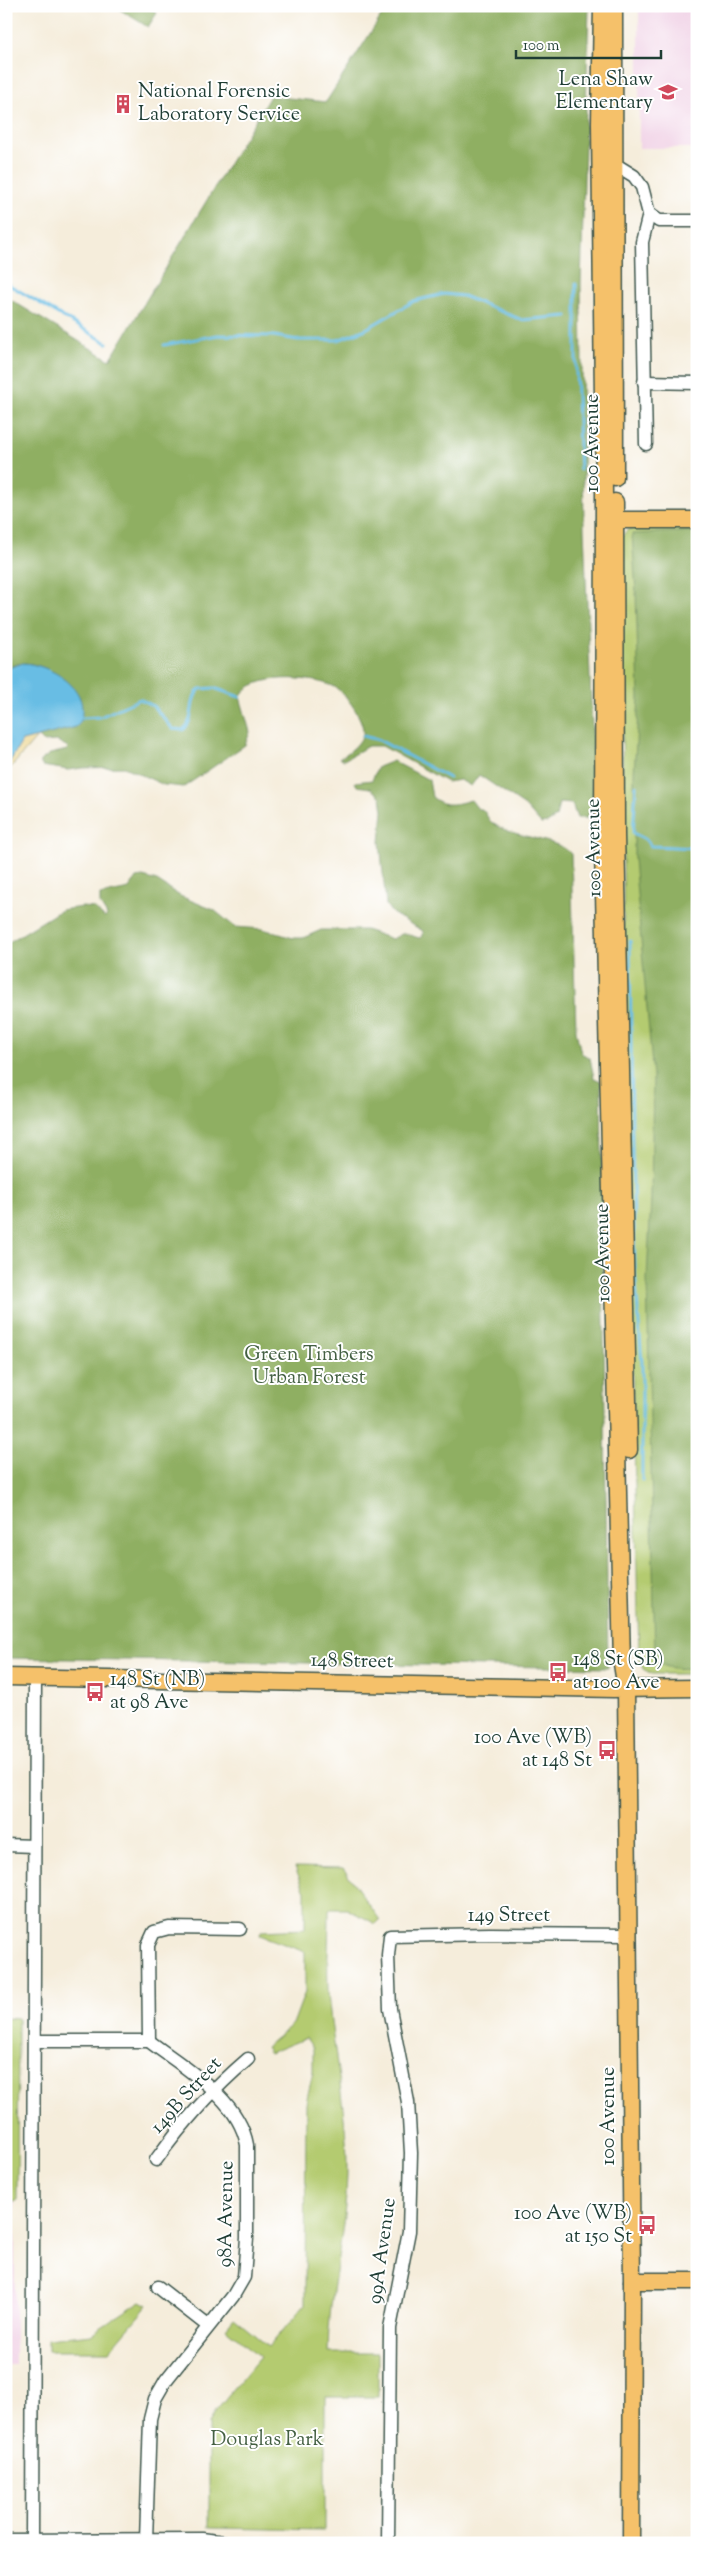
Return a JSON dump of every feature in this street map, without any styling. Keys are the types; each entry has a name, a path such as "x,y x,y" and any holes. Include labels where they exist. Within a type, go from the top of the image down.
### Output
{"main road":[{"name":"100 Avenue","path":"602,6 607,167 609,520 633,1664 626,1689 632,2281 631,2543"},
{"name":"100 Avenue","path":"609,520 613,185 607,167 614,6"},
{"path":"609,520 697,520"},
{"name":"148 Street","path":"6,1677 626,1689 652,1687 697,1688"},
{"path":"632,2281 697,2281"}],"street":[{"path":"607,167 634,176 647,200 649,214 642,242 646,444"},
{"path":"613,185 640,185"},
{"path":"649,214 659,220 697,221"},
{"path":"644,382 697,382"},
{"path":"32,2542 35,1677"},
{"path":"6,1845 34,1846"},
{"path":"34,2041 149,2040 148,1945 154,1932 168,1928 240,1929"},
{"name":"149 Street","path":"390,1936 490,1934 628,1935"},
{"name":"99A Avenue","path":"388,2543 390,2328 409,2232 411,2153 408,2102 390,2009 388,1955 390,1936"},
{"name":"98A Avenue","path":"146,2540 150,2419 155,2399 166,2380 233,2296 244,2277 248,2238 247,2145 238,2119 213,2090 149,2040"},
{"name":"149B Street","path":"156,2160 177,2130 213,2090 248,2058"},
{"path":"158,2287 208,2326"},
{"path":"6,2540 32,2542 202,2539 230,2543"}],"shaded area":[{"name":"Lena Shaw Elementary","path":"639,6 697,6 697,148 639,148"},
{"path":"6,2041 15,2041 15,2365 6,2365"}],"green space":[{"path":"114,6 145,6 157,13 148,27"},
{"path":"376,6 589,6 581,285 584,529 594,775 593,807 592,812 588,813 588,818 577,818 572,804 559,803 556,817 547,823 541,824 525,806 479,775 471,786 460,780 447,782 382,746 368,746 344,760 339,758 354,748 360,741 363,734 361,721 353,707 338,689 311,680 269,680 257,683 247,689 240,697 250,732 245,745 184,787 164,785 124,767 68,770 42,766 40,761 50,754 67,750 68,747 57,741 44,742 38,736 76,727 51,671 39,666 23,663 6,669 6,297 110,360 270,96 326,102 382,15"},
{"path":"697,525 697,1674 652,1674 643,1669 639,1659 624,1008 621,538 627,530 634,528"},
{"path":"697,531 697,1668 680,1669 664,1666 655,1660 647,1278 651,1199 653,1077 634,859 634,774 639,697 632,534"},
{"name":"Green Timbers Urban Forest","path":"393,761 429,780 432,797 442,803 461,803 471,800 478,809 482,809 491,822 499,827 556,844 571,854 576,1031 581,1053 590,1058 594,1078 601,1081 608,1668 6,1658 6,944 61,910 82,907 94,908 105,918 107,915 100,904 100,895 129,889 136,878 143,877 157,881 180,896 214,910 235,927 263,929 293,938 303,938 321,930 366,930 392,939 404,933 419,938 423,936 423,931 392,913 386,905 380,842 383,811 381,797 370,788 357,786 355,782 372,780 378,767"},
{"name":"Douglas Park","path":"295,1867 343,1868 380,1920 376,1924 347,1909 329,1909 328,1992 343,2110 347,2175 344,2220 331,2308 328,2353 378,2353 378,2397 325,2397 325,2530 209,2528 209,2424 216,2410 260,2357 226,2328 234,2318 269,2347 305,2304 306,2103 313,2072 313,2048 306,2038 269,2053 265,2047 293,2024 305,1992 305,1952 260,1935 261,1931 305,1929 305,1891"},
{"path":"6,2018 18,2019 17,2201 6,2201"},
{"path":"141,2301 148,2305 109,2351 48,2351 48,2339 91,2334"}],"sand":[{"path":"38,736 6,773 6,768 22,741"}],"water":[{"path":"23,663 52,671 70,684 81,700 82,718 76,727 22,741 6,768 6,669"}],"waterway":[{"path":"6,283 107,343"},
{"path":"576,284 576,370 580,470"},
{"path":"164,345 218,335 274,336 298,340 338,340 366,329 414,301 444,294 463,296 522,320 567,316"},
{"path":"82,718 100,717 140,699 153,706 173,729 183,730 187,726 194,698 200,689 214,688 240,697"},
{"path":"363,736 379,740 449,778"},
{"path":"636,786 633,833 645,839 651,846 697,848"},
{"path":"630,941 635,1271 642,1363 642,1480"}],"place":[{"name":"Lena Shaw Elementary","path":"668,92"},
{"name":"National Forensic Laboratory Service","path":"123,104"},
{"name":"148 St (SB) at 100 Ave","path":"558,1672"},
{"name":"148 St (NB) at 98 Ave","path":"95,1692"},
{"name":"100 Ave (WB) at 148 St","path":"607,1750"},
{"name":"100 Ave (WB) at 150 St","path":"647,2225"}]}
